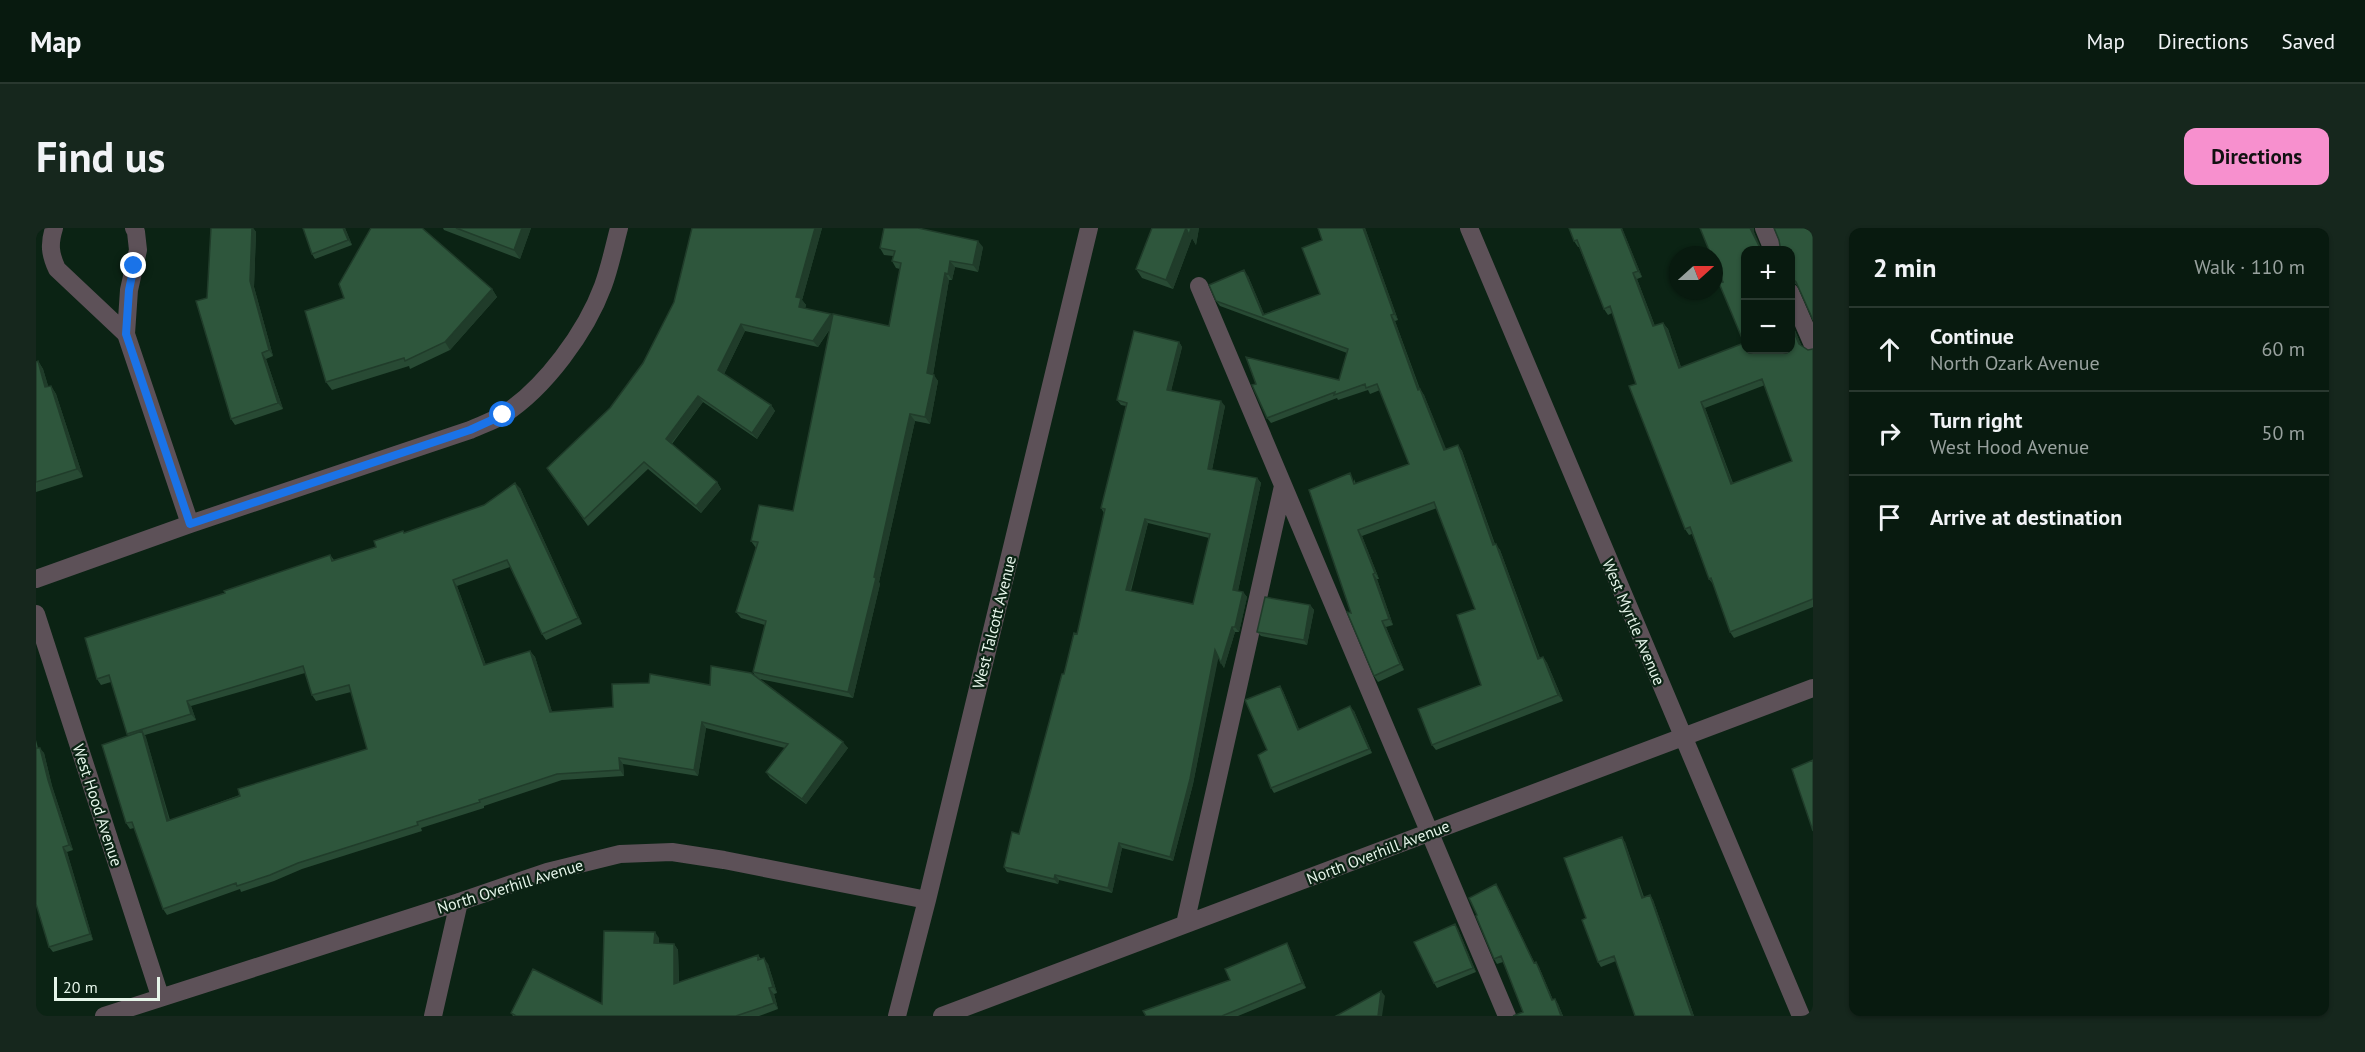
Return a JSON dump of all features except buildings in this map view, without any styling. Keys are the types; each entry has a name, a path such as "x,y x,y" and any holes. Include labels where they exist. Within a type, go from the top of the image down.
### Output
{"street":[{"path":"54,228 50,240 51,255 57,269 126,334"},
{"path":"134,228 138,250 129,290 126,334 190,524"},
{"path":"36,579 190,524 470,430 503,415 560,361 583,324 602,287 619,228"},
{"name":"West Talcott Avenue","path":"897,1016 1089,228"},
{"name":"West Myrtle Avenue","path":"1469,228 1801,1016"},
{"path":"1764,228 1771,246"},
{"path":"1199,286 1507,1016"},
{"path":"1794,300 1813,345"},
{"path":"1185,924 1283,486"},
{"name":"West Hood Avenue","path":"36,614 160,996"},
{"name":"North Overhill Avenue","path":"942,1016 1813,688"},
{"name":"North Overhill Avenue","path":"104,1016 547,872 620,854 672,852 927,900"},
{"path":"433,1016 459,902"}],"route":[{"path":"134,266 129,290 126,334 190,524 470,430 503,415"}]}
